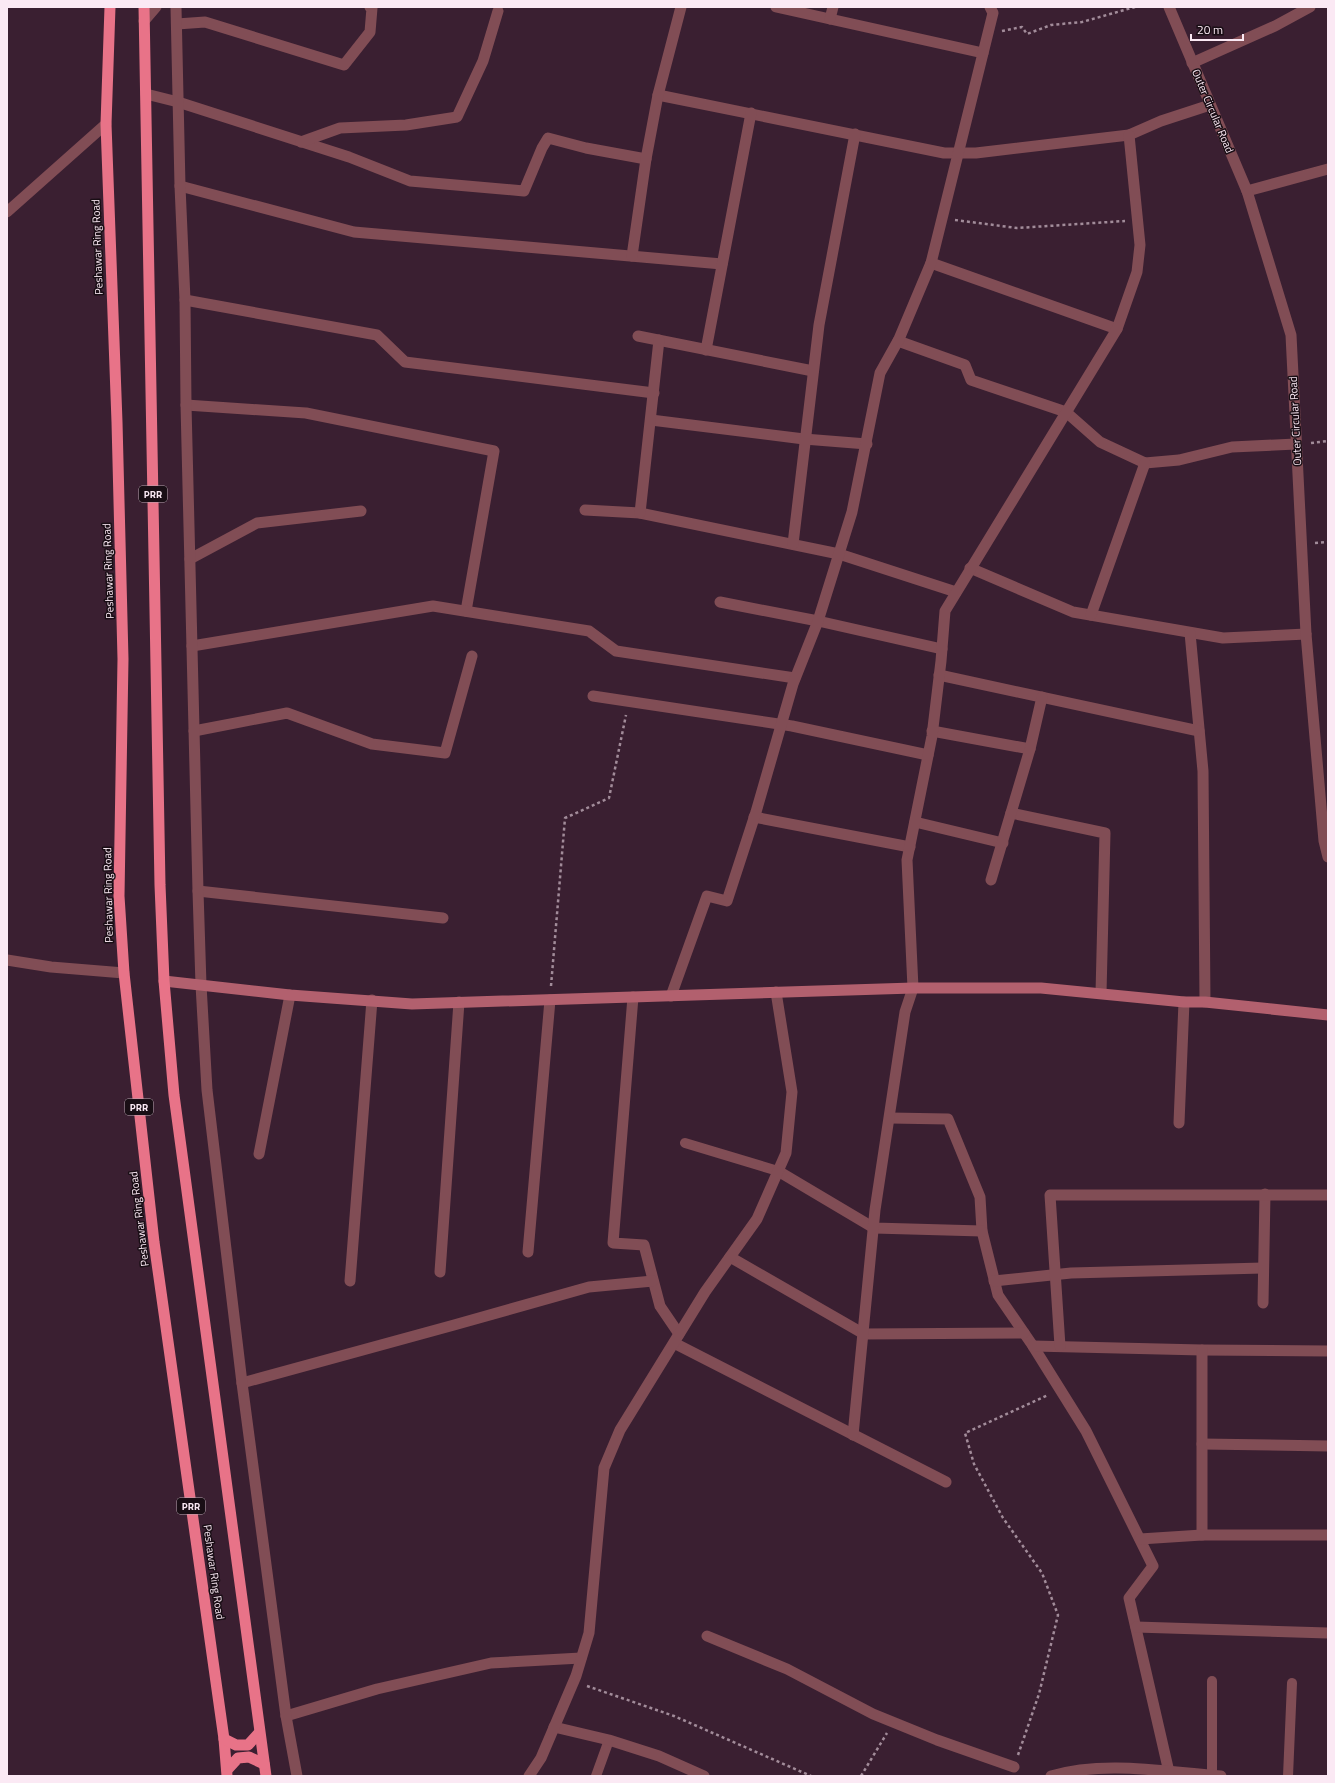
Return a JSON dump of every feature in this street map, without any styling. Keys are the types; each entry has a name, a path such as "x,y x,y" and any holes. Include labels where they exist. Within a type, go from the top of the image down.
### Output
{"highway":[{"name":"Peshawar Ring Road","path":"110,7 106,124 117,422 123,659 119,896 124,973 154,1242 224,1739 227,1773"},
{"name":"PRR","path":"144,7 160,885 164,981 174,1095 181,1150 266,1776"},
{"path":"224,1739 236,1745 248,1745 259,1733"},
{"path":"227,1773 238,1758 249,1757 264,1764"}],"main road":[{"path":"164,981 290,995 412,1004 913,988 1041,988 1184,1002 1205,1002 1328,1015"}],"street":[{"path":"144,21 156,7"},
{"path":"176,7 180,186 185,300 186,405 198,891 201,985 207,1090 242,1383 286,1716 297,1776"},
{"path":"177,24 205,22 344,65 370,32 372,8 370,7"},
{"path":"632,256 646,159 658,95 681,7"},
{"path":"776,7 983,53"},
{"path":"830,19 832,7"},
{"path":"671,996 707,896 727,901 754,817 795,678 818,622 852,512 867,444 880,373 898,341 931,263 993,13 990,7"},
{"name":"Outer Circular Road","path":"1169,7 1247,191 1291,334 1306,634 1324,841 1328,857"},
{"path":"1192,63 1275,26 1310,7"},
{"path":"301,142 340,128 406,125 457,117 483,61 498,11"},
{"path":"146,94 178,102 349,157 410,181 524,191 542,148 548,138 586,148 646,159"},
{"path":"658,95 944,153 976,153 1129,136 1162,121 1210,105"},
{"path":"706,350 751,113"},
{"path":"7,212 106,124"},
{"path":"793,544 804,439 819,325 855,134"},
{"path":"853,1435 874,1228 905,1012 913,988 907,860 932,731 940,675 945,611 1117,329 1137,272 1140,245 1129,136"},
{"path":"1247,191 1328,169"},
{"path":"180,186 354,232 722,264"},
{"path":"931,263 1117,329"},
{"path":"185,300 377,335 405,362 654,393"},
{"path":"638,336 814,371"},
{"path":"640,513 659,340"},
{"path":"898,341 964,366 971,380 1066,412 1100,442 1145,463 1179,460 1232,447 1296,444"},
{"path":"186,405 306,413 494,451 466,611"},
{"path":"651,420 804,439 867,444"},
{"path":"1091,616 1145,463"},
{"path":"585,510 640,513 839,554 956,592"},
{"path":"190,559 257,523 361,511"},
{"path":"970,568 1073,612 1091,616 1223,638 1306,634"},
{"path":"720,602 942,649"},
{"path":"192,646 433,606 589,631 616,651 795,678"},
{"path":"1190,633 1203,771 1205,1002"},
{"path":"194,731 287,714 372,744 445,753 472,656"},
{"path":"940,675 1199,731"},
{"path":"593,696 781,724 928,755"},
{"path":"991,880 1030,749 1042,697"},
{"path":"932,731 1030,749"},
{"path":"1011,813 1104,833 1101,993"},
{"path":"754,817 910,846"},
{"path":"915,822 1002,843"},
{"path":"198,891 443,918"},
{"path":"7,960 51,967 124,973"},
{"path":"529,1776 541,1758 574,1681 589,1633 604,1468 620,1430 705,1292 757,1219 786,1153 792,1092 776,992"},
{"path":"259,1154 290,995"},
{"path":"633,997 613,1243 644,1244 660,1306 676,1339 853,1435 946,1482"},
{"path":"350,1280 372,1000"},
{"path":"528,1252 550,1000"},
{"path":"440,1272 459,1002"},
{"path":"1179,1123 1184,1002"},
{"path":"890,1118 948,1119 980,1198 982,1230 998,1295 1033,1346 1086,1431 1154,1566 1129,1598 1169,1772"},
{"path":"778,1171 874,1228 982,1230"},
{"path":"1263,1303 1264,1194"},
{"path":"1060,1346 1050,1195 1328,1195"},
{"path":"730,1257 864,1334 1024,1333"},
{"path":"994,1281 1056,1274 1263,1268"},
{"path":"242,1383 454,1325 589,1286 653,1281"},
{"path":"1033,1346 1328,1352"},
{"path":"1202,1350 1202,1535"},
{"path":"1202,1444 1328,1446"},
{"path":"1140,1539 1202,1535 1328,1535"},
{"path":"1136,1627 1328,1633"},
{"path":"707,1636 787,1669 872,1714 937,1740 1014,1766"},
{"path":"286,1716 377,1689 491,1663 581,1658"},
{"path":"554,1727 609,1740 659,1756 704,1776"},
{"path":"1051,1776 1066,1771 1112,1767 1216,1776"}],"lane":[{"path":"685,1143 778,1171"},
{"path":"1212,1681 1216,1776"},
{"path":"1288,1776 1292,1683"},
{"path":"596,1776 609,1740"}],"path":[{"path":"988,34 1022,27 1027,34 1051,25 1082,22 1135,7"},
{"path":"942,218 1016,228 1138,220"},
{"path":"550,1000 565,818 609,798 629,701"},
{"path":"1014,1766 1039,1694 1058,1616 1042,1573 1003,1518 974,1464 965,1433 1060,1390"},
{"path":"574,1681 674,1716 811,1776"},
{"path":"861,1776 893,1722"}]}
